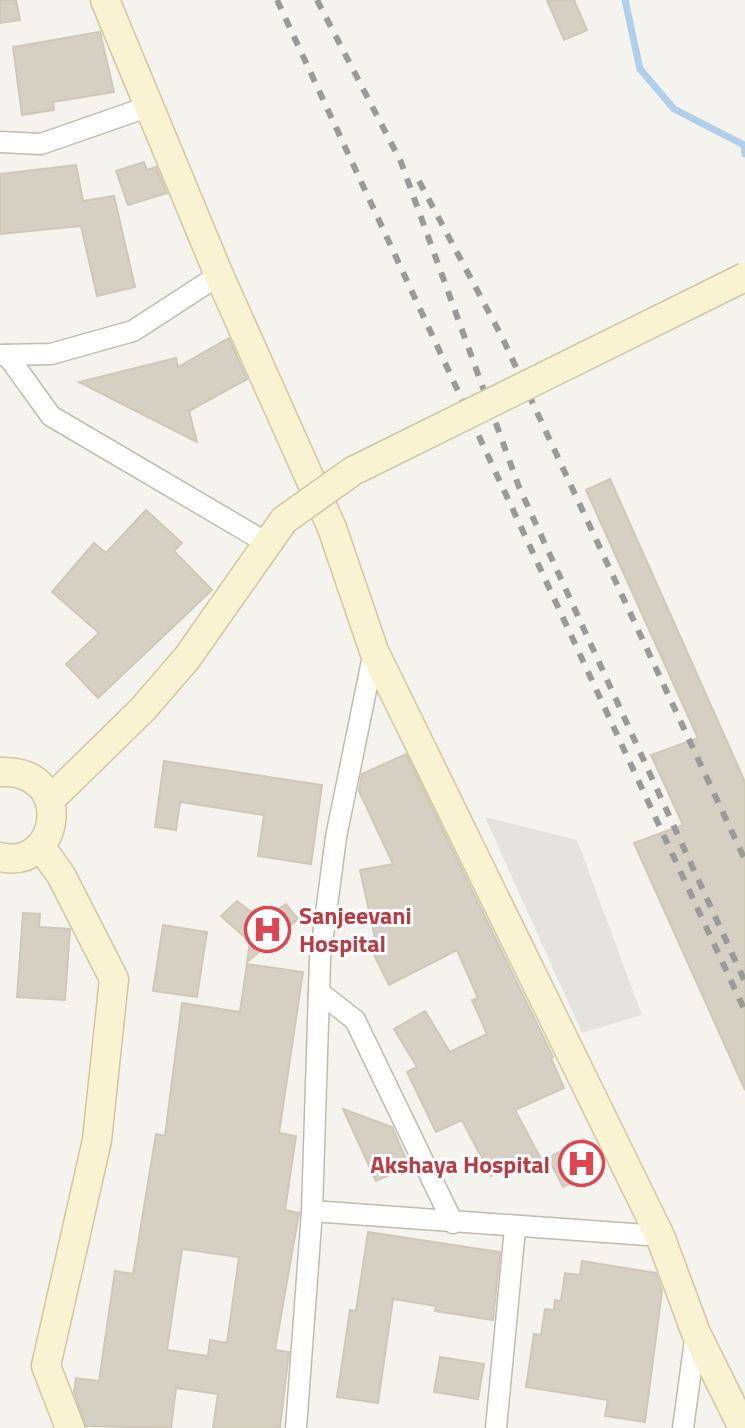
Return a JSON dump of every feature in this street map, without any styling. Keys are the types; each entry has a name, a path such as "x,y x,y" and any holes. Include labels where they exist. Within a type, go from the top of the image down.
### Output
{"street":[{"path":"105,0 219,275 332,528 374,651 660,1236 696,1333 743,1428"},
{"path":"0,142 41,144 150,106"},
{"path":"4,355 51,354 133,331 219,275"},
{"path":"50,800 143,709 187,658 284,520 353,471 745,277"},
{"path":"4,355 51,416 267,543"},
{"path":"296,1428 312,1211 319,992 336,837 374,651"},
{"path":"0,772 24,774 36,780 50,800 52,825 40,846 18,858 0,857"},
{"path":"40,846 61,875 114,979 97,1140 46,1366 70,1428"},
{"path":"319,992 355,1020 453,1223"},
{"path":"312,1211 515,1228 660,1236"},
{"path":"496,1428 515,1228"},
{"path":"683,1428 696,1333"}],"shaded area":[{"path":"485,817 577,840 642,1015 582,1033"}],"building":[{"path":"0,0 16,0 20,20 0,23"},
{"path":"547,0 574,0 587,30 564,40"},
{"path":"100,32 114,92 53,102 54,110 22,115 13,47"},
{"path":"144,162 147,170 156,167 167,193 128,205 116,171"},
{"path":"76,165 83,201 114,196 135,287 97,296 81,226 0,234 0,174"},
{"path":"229,338 247,379 189,411 197,442 79,382 176,358 178,367"},
{"path":"610,479 745,782 745,1090 634,843 683,825 651,755 698,738 586,490"},
{"path":"146,510 182,543 174,551 212,590 98,698 66,664 99,633 52,592 94,543 106,553"},
{"path":"406,754 553,1057 564,1088 515,1110 541,1159 491,1176 462,1120 436,1132 407,1072 417,1067 394,1029 425,1011 450,1052 487,1034 472,1000 478,998 457,950 389,985 371,949 377,947 360,870 393,864 359,791 362,774"},
{"path":"164,761 322,785 311,864 258,856 264,815 180,802 176,830 155,827"},
{"path":"237,901 250,911 267,916 286,904 298,919 247,962 250,942 221,916"},
{"path":"23,913 40,914 39,927 70,929 65,1000 17,997"},
{"path":"163,925 207,932 197,997 153,991"},
{"path":"247,964 303,972 279,1133 296,1136 285,1210 299,1213 275,1350 289,1352 280,1428 213,1428 218,1394 176,1388 171,1428 86,1426 74,1392 76,1378 99,1381 115,1271 133,1274 156,1134 165,1136 182,1003 240,1012","holes":["182,1249 239,1257 227,1343 210,1340 208,1356 167,1350"]},
{"path":"343,1109 392,1127 409,1166 376,1181"},
{"path":"584,1139 600,1168 563,1187 548,1158"},
{"path":"368,1232 500,1252 493,1320 435,1311 436,1306 393,1299 378,1403 337,1397 350,1310 356,1311"},
{"path":"582,1261 656,1273 662,1291 645,1422 605,1416 608,1400 526,1387 534,1334 541,1335 545,1309 554,1310 555,1300 561,1301 565,1273 580,1275"},
{"path":"440,1357 484,1364 478,1399 434,1392"}],"waterway":[{"path":"625,0 640,69 674,109 744,145 745,154"}],"railway":[{"path":"277,0 745,1011"},
{"path":"317,0 401,162 519,487 745,982"},
{"path":"419,181 502,337 745,860"}],"place":[{"name":"Sanjeevani Hospital","path":"268,929"},
{"name":"Akshaya Hospital","path":"581,1164"}]}
